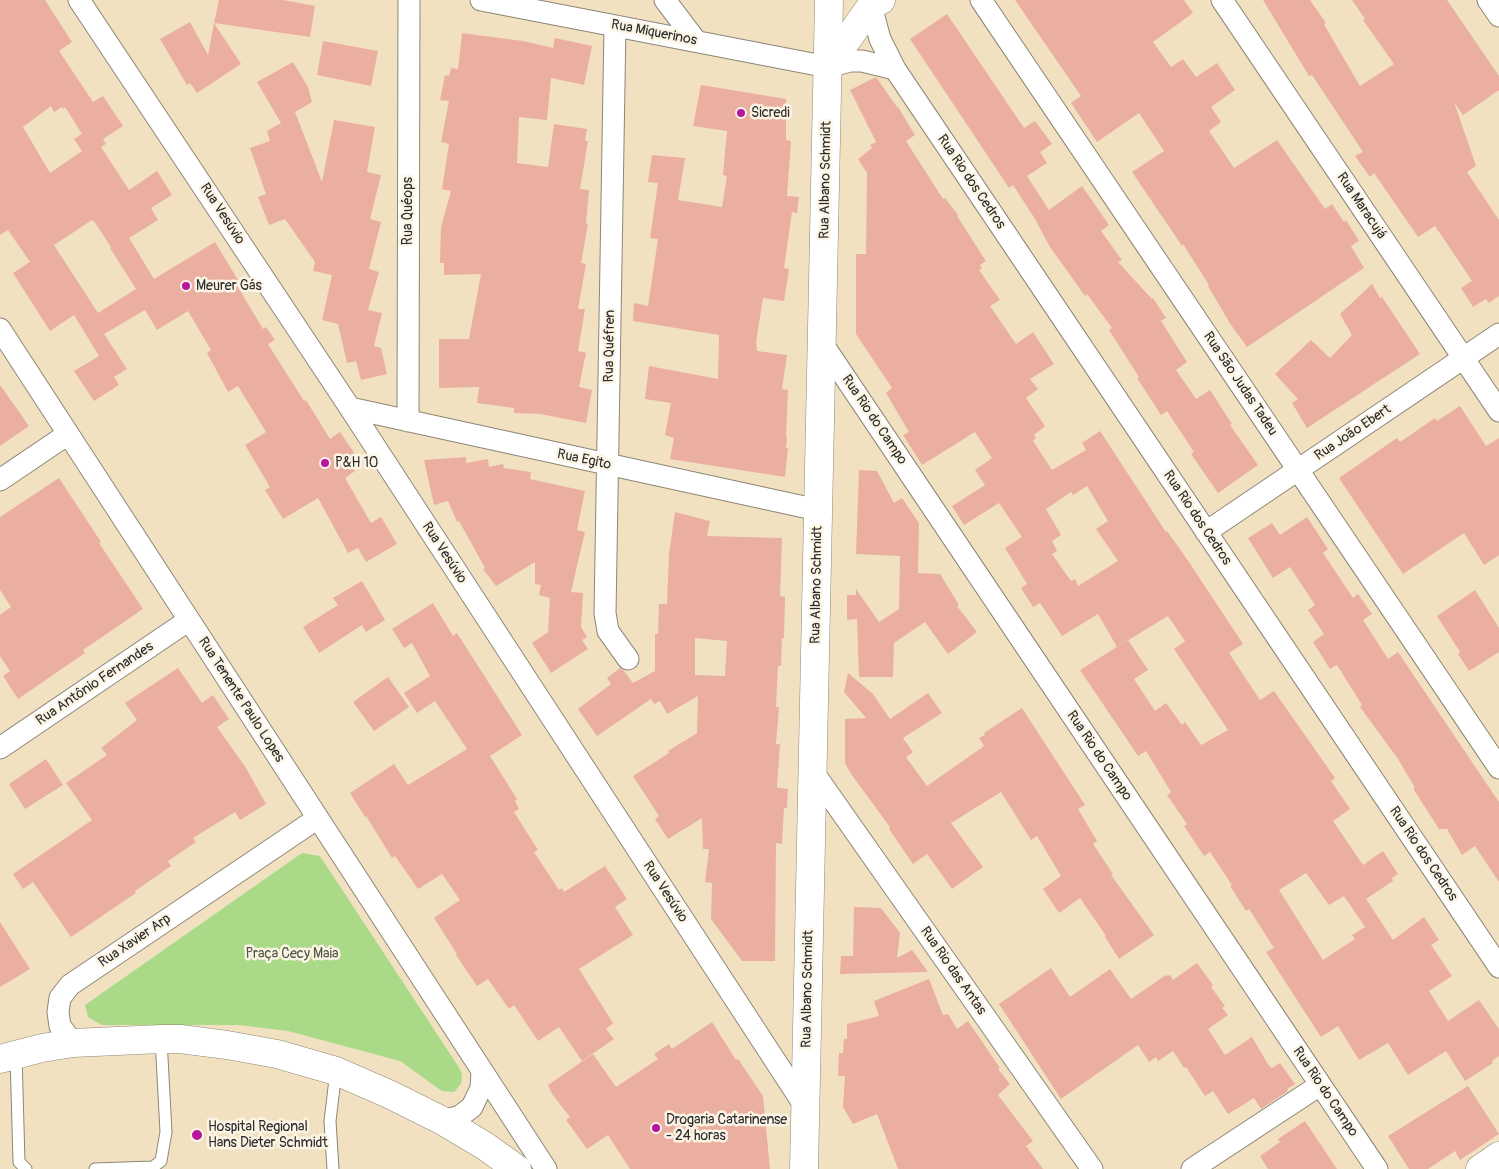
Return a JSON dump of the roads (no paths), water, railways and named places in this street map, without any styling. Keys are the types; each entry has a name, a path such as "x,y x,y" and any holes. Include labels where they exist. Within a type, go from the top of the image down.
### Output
{"main road":[{"name":"Rua Albano Schmidt","path":"804,1169 814,773 829,0"},
{"path":"828,67 871,2"},
{"path":"8,1057 42,1048 73,1043 161,1039 227,1044 277,1054 336,1071 443,1121 485,1146 518,1169"},
{"path":"1480,1169 1499,1156"}],"street":[{"name":"Rua Vesúvio","path":"79,0 350,408 806,1108"},
{"path":"86,0 97,26"},
{"name":"Rua Quéops","path":"408,0 408,421"},
{"name":"Rua Miquerinos","path":"481,0 828,67"},
{"path":"665,0 696,41"},
{"name":"Rua São Judas Tadeu","path":"981,0 1499,768"},
{"name":"Rua Maracujá","path":"1222,0 1499,411"},
{"path":"1488,0 1499,16"},
{"name":"Rua Rio dos Cedros","path":"871,2 880,39 895,69 1499,967"},
{"name":"Rua Quéfren","path":"615,26 605,613 608,631 628,659"},
{"path":"828,67 862,61 895,69"},
{"name":"Rua Tenente Paulo Lopes","path":"0,329 546,1169"},
{"name":"Rua João Ebert","path":"1206,532 1499,334"},
{"name":"Rua Rio do Campo","path":"822,343 1377,1169"},
{"name":"Rua Egito","path":"350,408 818,510"},
{"path":"0,480 68,434"},
{"name":"Rua Antônio Fernandes","path":"0,748 189,620"},
{"name":"Rua Rio das Antas","path":"814,773 1092,1169"},
{"name":"Rua Xavier Arp","path":"73,1043 60,1026 58,1012 60,998 70,985 318,818"},
{"path":"443,1121 460,1116 472,1106 481,1088 482,1072"},
{"path":"1192,1169 1320,1085"}],"lane":[{"path":"96,1169 153,1167 161,1161 166,1132 161,1039"},
{"path":"8,1057 19,1162 26,1169"},
{"path":"333,1169 330,1121 336,1071"}],"place":[{"name":"Sicredi","path":"741,113"},
{"name":"Meurer Gás","path":"186,286"},
{"name":"P&H 10","path":"325,463"},
{"name":"Drogaria Catarinense - 24 horas","path":"656,1128"},
{"name":"Hospital Regional Hans Dieter Schmidt","path":"197,1135"}],"park label":[{"name":"Praça Cecy Maia","path":"292,954"}]}
